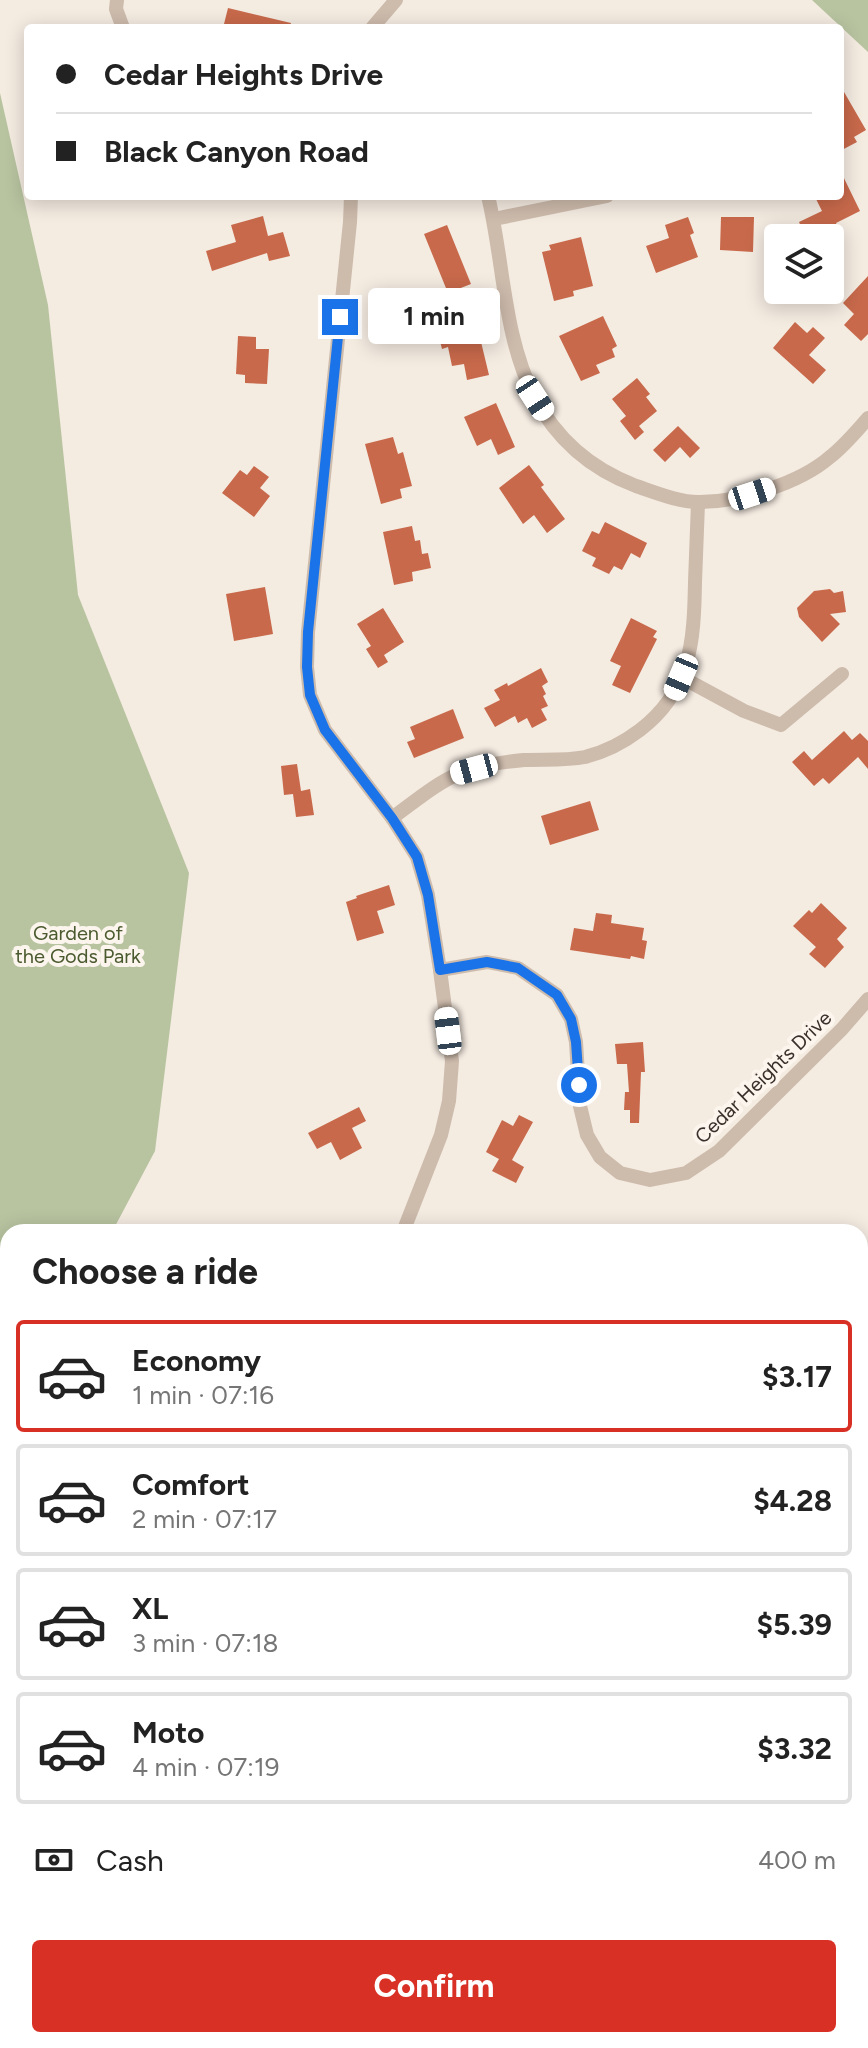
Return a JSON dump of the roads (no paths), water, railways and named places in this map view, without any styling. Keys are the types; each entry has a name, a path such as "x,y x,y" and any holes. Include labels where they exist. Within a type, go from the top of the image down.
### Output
{"street":[{"path":"117,0 116,9 122,24"},
{"path":"375,24 396,0"},
{"path":"351,200 307,667 310,695 325,730 392,818 417,857 428,895 452,1061 449,1101 441,1135 406,1224"},
{"path":"489,200 519,360 535,398 558,433 586,460 620,480 655,493 698,503 752,494 789,482 829,459 868,418"},
{"path":"494,219 587,200"},
{"path":"392,818 458,774 490,765 584,757 606,751 655,718 674,693 686,665 694,630 698,503"},
{"path":"681,677 744,711 781,725 842,674"},
{"name":"Cedar Heights Drive","path":"440,970 487,962 518,968 557,995 571,1019 576,1042 580,1106 587,1135 600,1157 620,1173 650,1180 686,1173 719,1151 842,1029 868,999"}],"park label":[{"name":"Garden of the Gods Park","path":"78,944"}]}
